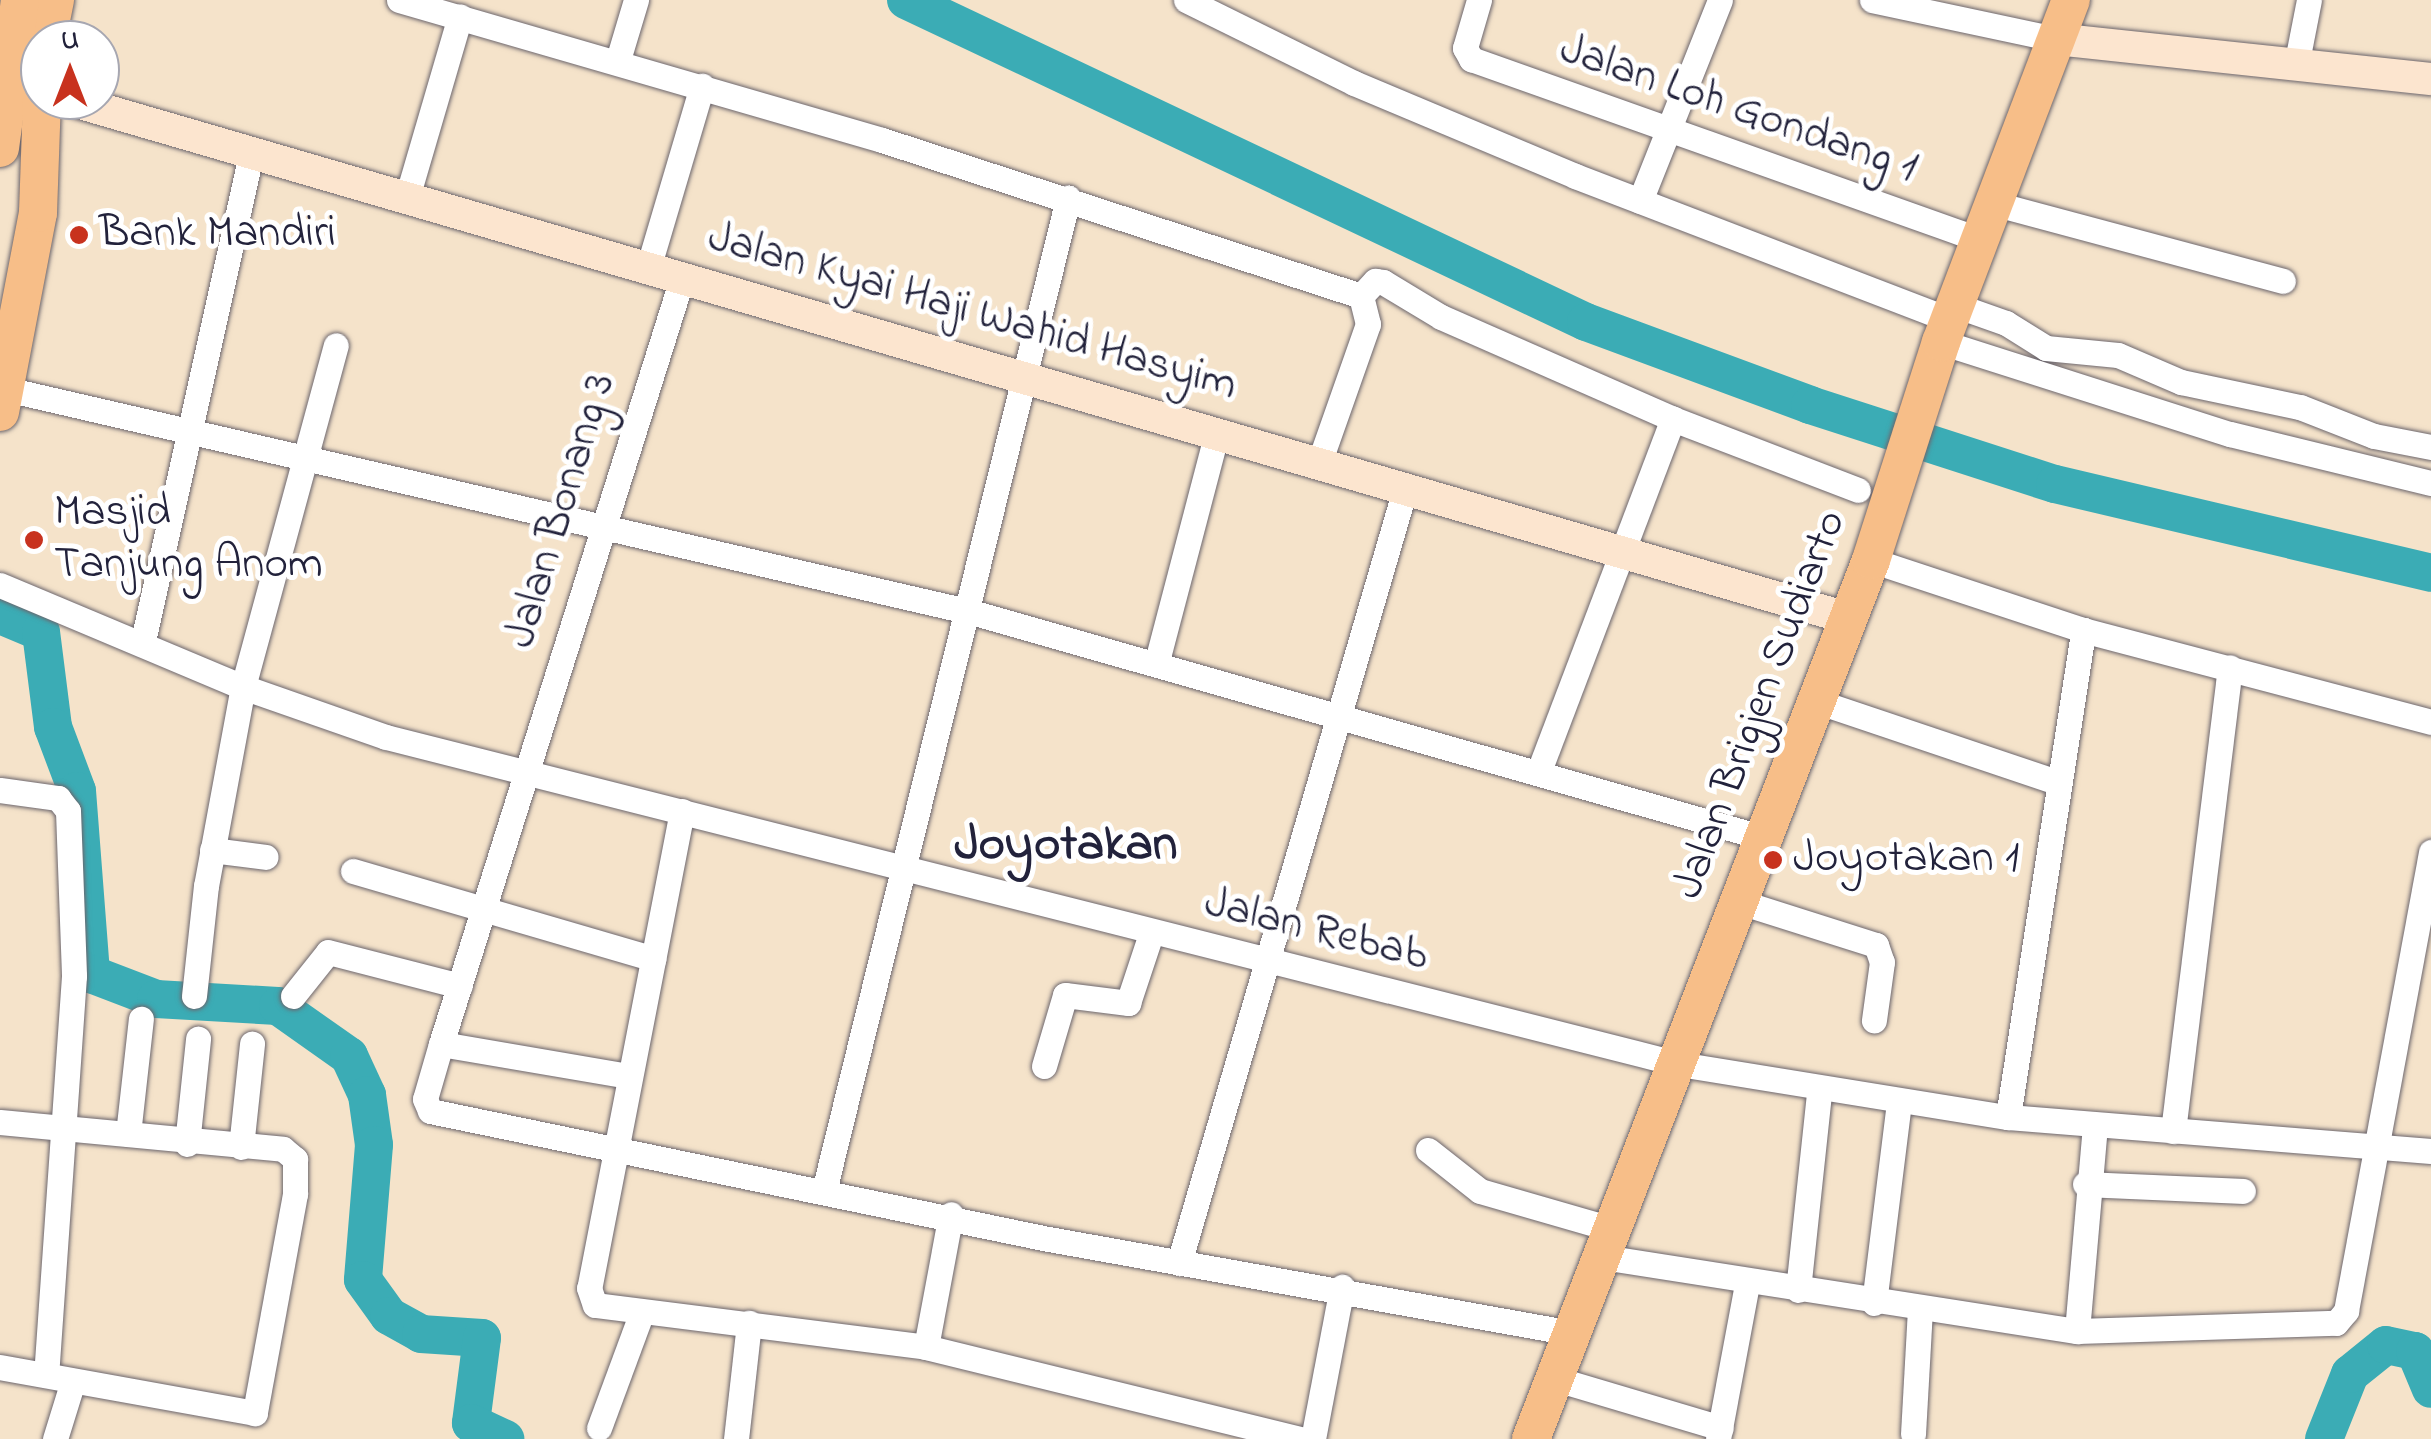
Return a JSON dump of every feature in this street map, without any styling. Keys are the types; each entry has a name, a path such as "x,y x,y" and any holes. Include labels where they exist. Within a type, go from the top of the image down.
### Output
{"main road":[{"path":"0,148 20,0"},
{"name":"Jalan Brigjen Sudiarto","path":"1531,1439 1871,560 1945,336 2071,0"},
{"path":"2056,39 2297,61 2431,80"},
{"name":"Jalan Kyai Haji Wahid Hasyim","path":"120,114 408,194 1846,618"},
{"path":"3,400 38,213 41,120"}],"street":[{"path":"399,0 618,60 1068,198 1361,296"},
{"path":"492,25 501,0"},
{"path":"618,60 636,0"},
{"path":"1186,0 1235,12 1354,83 1640,201 1945,336 2230,434 2431,483"},
{"name":"Jalan Loh Gondang 1","path":"1478,0 1465,48 1470,59 1980,240"},
{"path":"1640,201 1665,129 1720,0"},
{"path":"1872,0 2056,39"},
{"path":"2297,61 2309,0"},
{"path":"408,194 460,16"},
{"path":"649,265 702,86"},
{"path":"142,642 252,150"},
{"path":"824,1191 902,866 971,612 1022,375 1068,198"},
{"path":"1996,204 2283,282"},
{"name":"Jalan Bonang 3","path":"617,1149 438,1116 425,1099 683,275"},
{"path":"1361,296 1375,282 1383,282 1441,316 1673,419 1858,490"},
{"path":"1318,463 1368,324 1361,296"},
{"path":"1945,336 2006,322 2046,348 2118,355 2181,382 2268,398 2390,441 2431,447"},
{"path":"194,996 212,850 243,687 309,462 336,345"},
{"path":"3,400 190,432 971,612 1157,661 1761,837"},
{"path":"1540,771 1673,419"},
{"path":"1157,661 1217,433"},
{"path":"1178,1263 1406,489"},
{"path":"1871,560 2083,630 2431,722"},
{"name":"Jalan Rebab","path":"0,585 243,687 386,737 902,866 1151,934 1679,1064 1819,1092 2008,1117 2431,1150"},
{"path":"2008,1117 2056,782 2083,630"},
{"path":"2173,1131 2230,667"},
{"path":"1814,700 2056,782"},
{"path":"0,790 58,798 68,811 74,976 46,1374"},
{"path":"682,811 590,1300 608,1309 749,1323 926,1348 1301,1439"},
{"path":"212,850 266,858"},
{"path":"1428,1150 1480,1191 1607,1243 1747,1284 2077,1331 2336,1322 2346,1310 2431,852"},
{"path":"354,871 652,959"},
{"path":"1737,901 1876,945 1882,962 1874,1020"},
{"path":"1044,1066 1065,996 1128,1003 1151,934"},
{"path":"293,996 328,952 460,986"},
{"path":"128,1134 141,1018"},
{"path":"187,1144 198,1039"},
{"path":"242,1147 252,1044"},
{"path":"441,1044 630,1076"},
{"path":"1798,1290 1819,1092"},
{"path":"1874,1303 1899,1101"},
{"path":"0,1122 62,1126 187,1144 283,1149 295,1159 295,1194 259,1407 243,1413 0,1367"},
{"path":"2077,1331 2085,1184 2095,1126"},
{"path":"617,1149 1178,1263 1342,1287 1572,1333"},
{"path":"2085,1184 2243,1191"},
{"path":"926,1348 950,1214"},
{"path":"1554,1378 1719,1434 1747,1284"},
{"path":"1313,1439 1342,1287"},
{"path":"1913,1434 1920,1310"},
{"path":"600,1428 642,1312"},
{"path":"736,1439 749,1323"},
{"path":"55,1439 73,1380"}],"waterway":[{"path":"906,0 1586,322 1810,405 2055,484 2431,573"},
{"path":"0,615 41,632 53,727 77,791 91,974 156,999 278,1006 349,1056 367,1095 374,1145 363,1280 389,1316 421,1334 482,1338 471,1423 506,1439"},
{"path":"2324,1439 2350,1374 2386,1345 2415,1351 2431,1389"}],"place":[{"name":"Bank Mandiri","path":"79,235"},
{"name":"Masjid Tanjung Anom","path":"34,540"},
{"name":"Joyotakan 1","path":"1773,860"}],"district":[{"name":"Joyotakan","path":"1066,846"}]}
